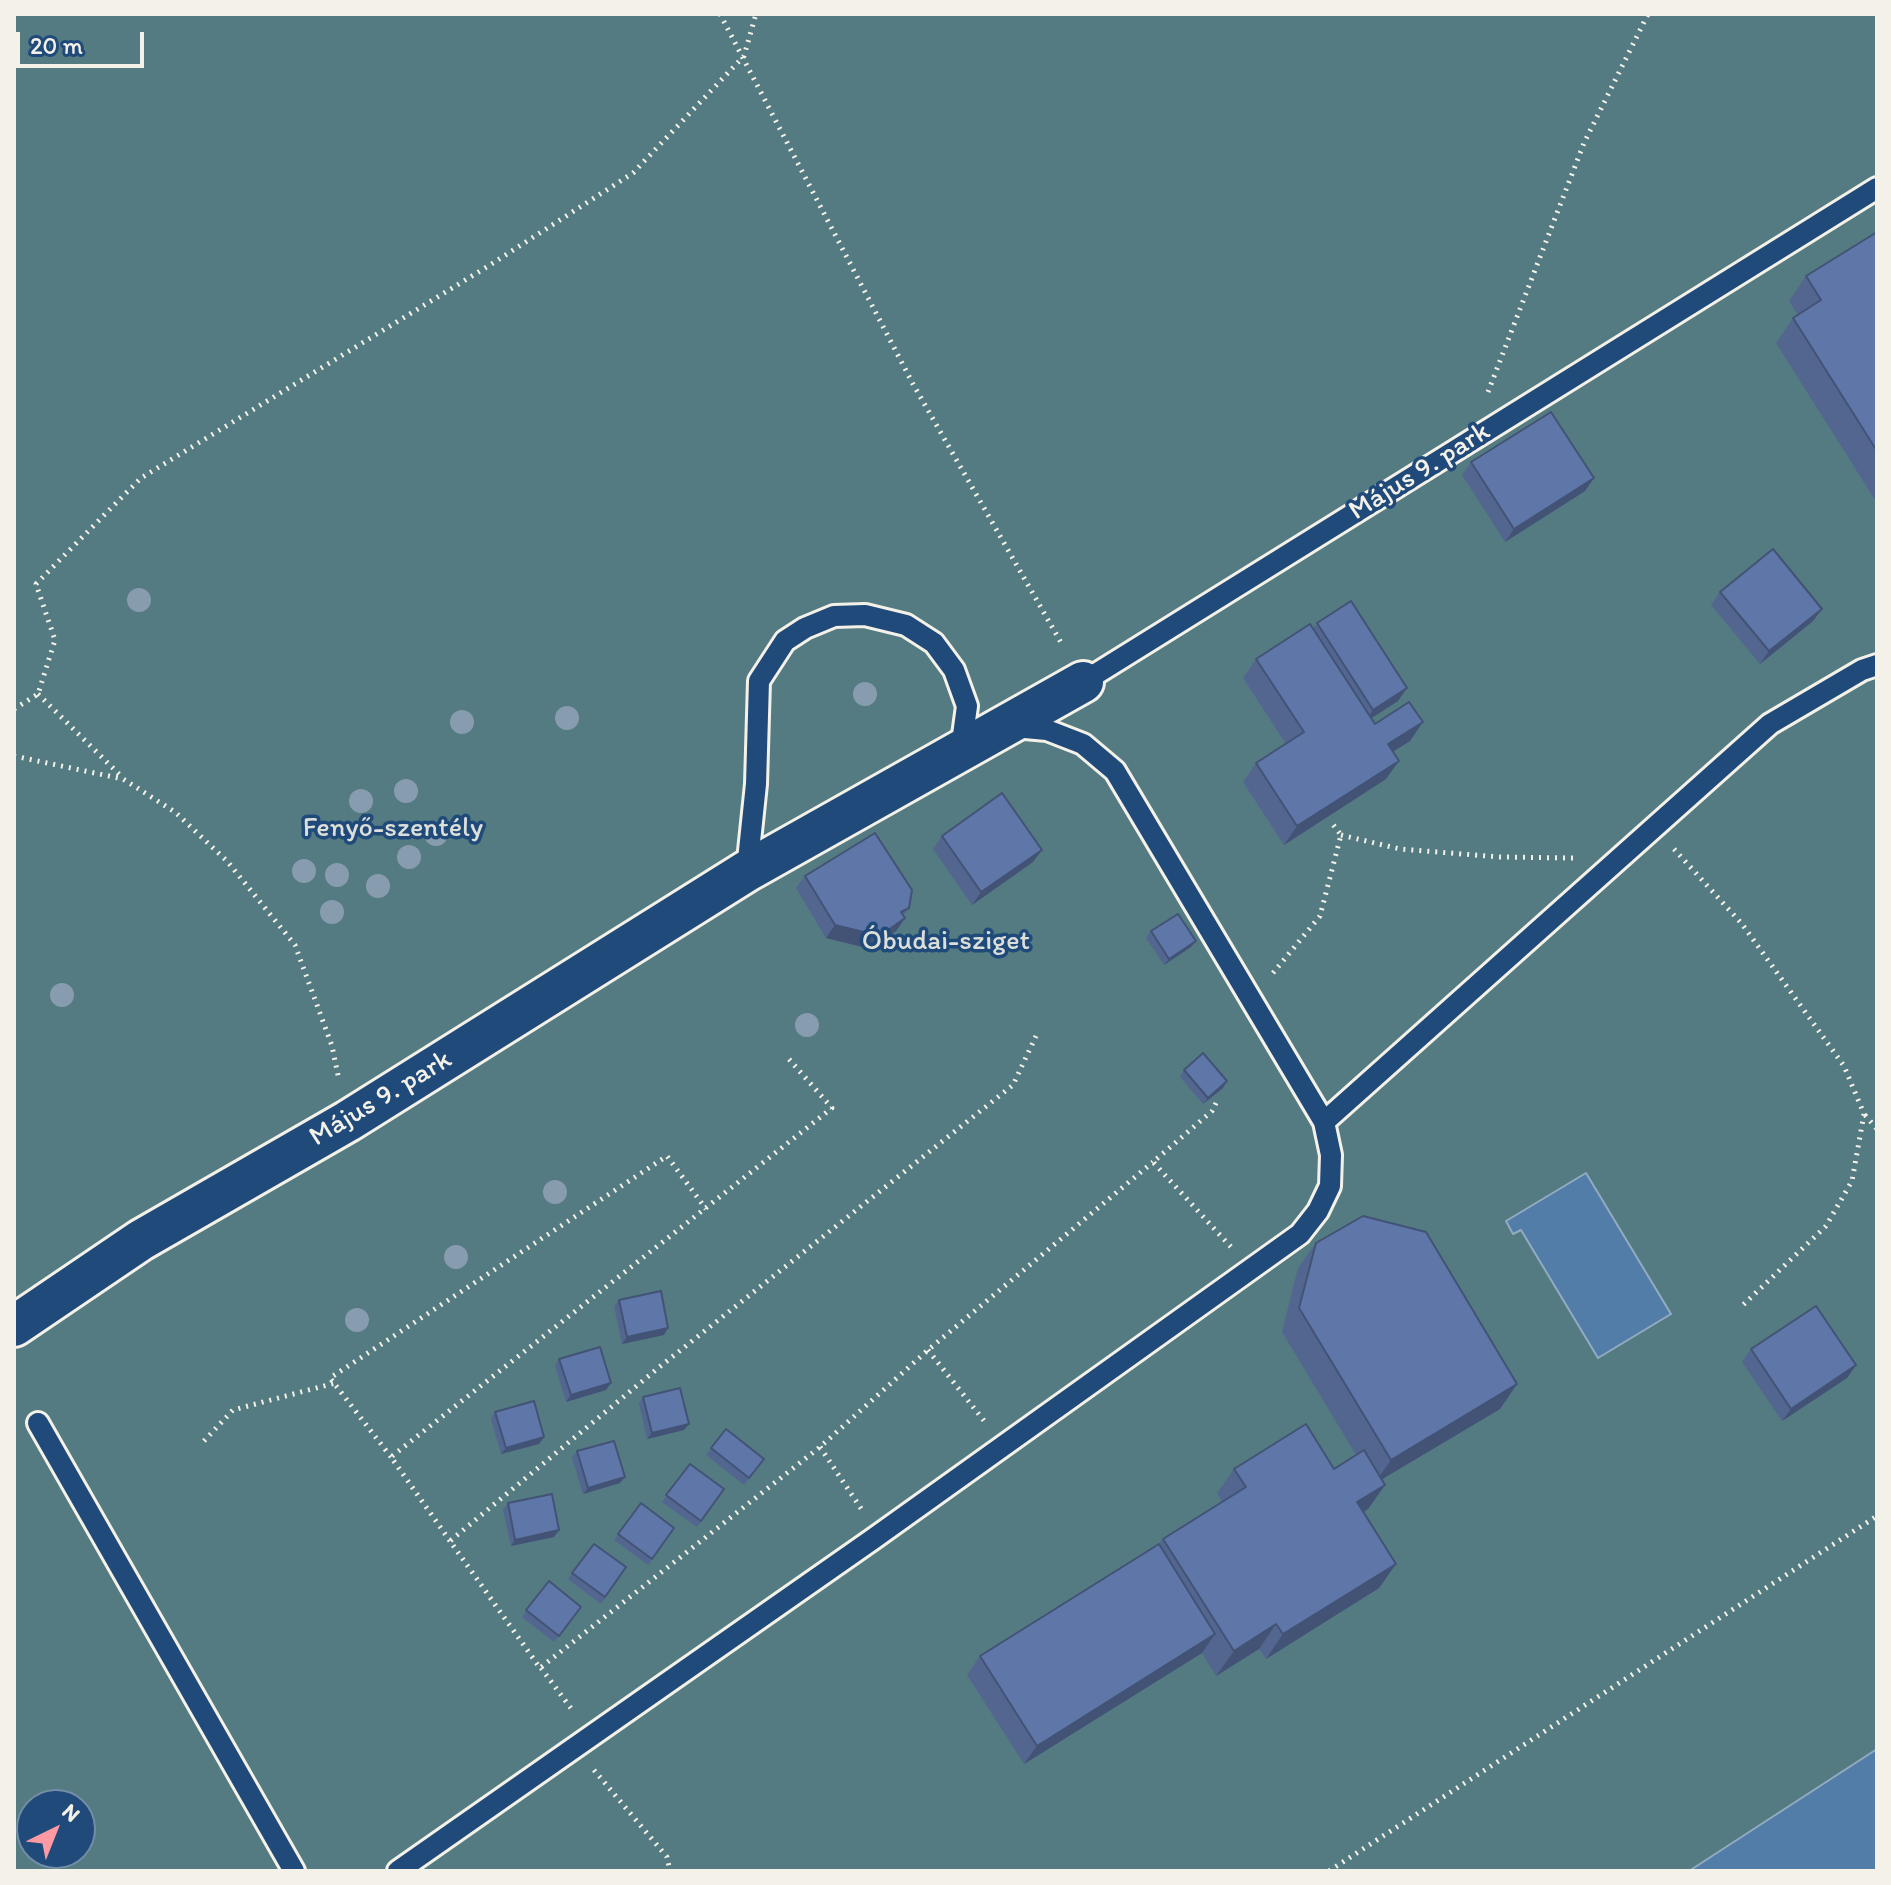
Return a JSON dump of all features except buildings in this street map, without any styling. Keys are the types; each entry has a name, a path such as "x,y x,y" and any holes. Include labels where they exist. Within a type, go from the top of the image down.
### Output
{"street":[{"name":"Május 9. park","path":"14,1326 141,1240 348,1121 747,871 1083,682"}],"lane":[{"name":"Május 9. park","path":"1083,682 1877,188"},
{"path":"747,871 756,784 759,681 785,641 805,628 834,616 865,615 906,625 934,643 954,670 967,706 961,750"},
{"path":"1324,1122 1770,724 1877,665"},
{"path":"398,1871 878,1535 1300,1234 1324,1199 1330,1186 1331,1171 1324,1122 1115,771 1083,744 1047,730 1004,726"},
{"path":"38,1423 294,1871"}],"path":[{"path":"720,14 913,384 1083,682"},
{"path":"14,709 38,694 55,640 36,584 141,478 490,265 633,173 744,56 756,14"},
{"path":"1469,442 1584,143 1648,14"},
{"path":"38,694 123,779 175,812 227,861 295,945 332,1046 348,1121"},
{"path":"14,756 123,779"},
{"path":"1331,822 1341,835 1400,849 1500,857 1620,858"},
{"path":"1655,827 1742,924 1844,1066 1864,1114 1877,1129"},
{"path":"1247,993 1263,983 1298,946 1320,916 1341,835"},
{"path":"450,1541 657,1369 1013,1085 1036,1036"},
{"path":"391,1457 832,1108 788,1058"},
{"path":"538,1664 540,1668 552,1659 820,1447 928,1350 1212,1111 1216,1103"},
{"path":"1742,1306 1826,1226 1852,1181 1864,1114"},
{"path":"670,1871 667,1857 584,1742 538,1664 391,1457 330,1378 390,1335 667,1156 706,1209"},
{"path":"1153,1162 1251,1269"},
{"path":"928,1350 1004,1445"},
{"path":"204,1441 233,1410 335,1383"},
{"path":"820,1447 878,1535"},
{"path":"1329,1871 1877,1516"}],"green space":[{"name":"Óbudai-sziget","path":"14,14 1877,14 1877,1767 1741,1837 1689,1871 14,1871"}],"water":[{"path":"1586,1173 1671,1314 1598,1358 1521,1230 1513,1234 1506,1221"},
{"path":"1877,1749 1877,1871 1689,1871"}],"park label":[{"name":"Fenyő-szentély","path":"393,829"}]}
